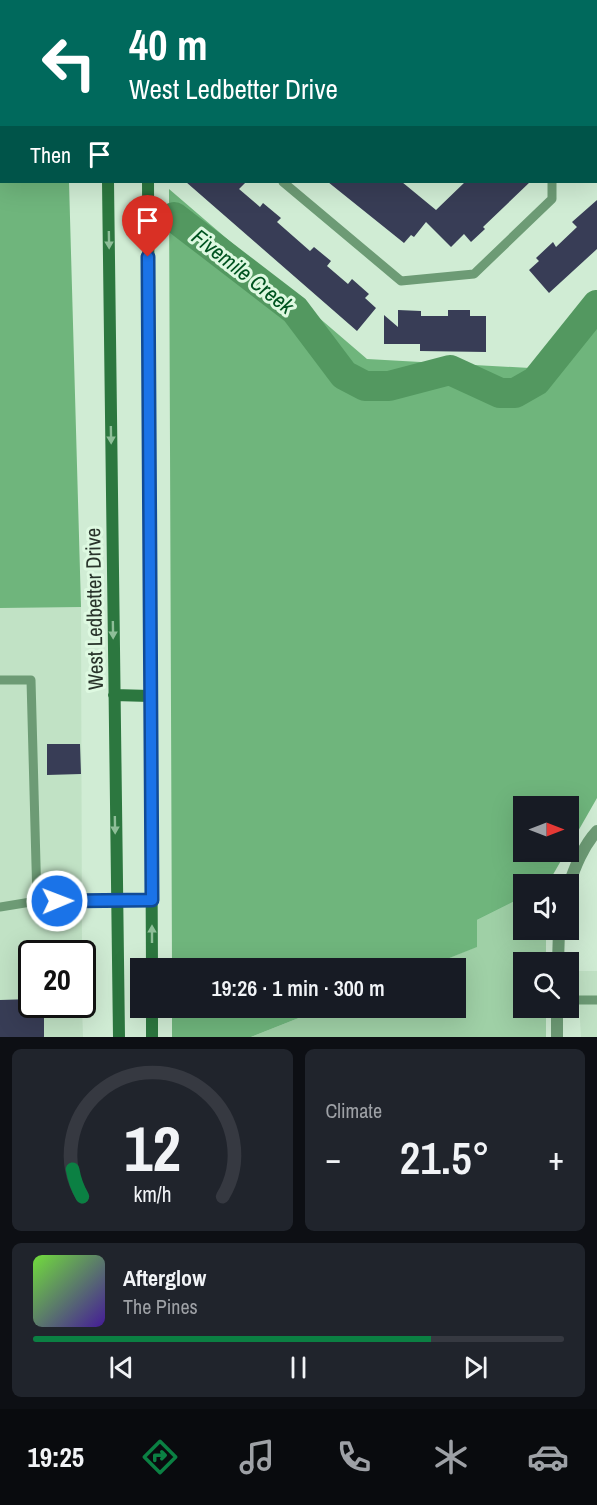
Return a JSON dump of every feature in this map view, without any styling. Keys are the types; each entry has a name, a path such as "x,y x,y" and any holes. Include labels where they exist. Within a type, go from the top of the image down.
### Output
{"main road":[{"name":"West Ledbetter Drive","path":"108,183 119,1037"},
{"path":"148,183 152,958"},
{"path":"114,695 150,696"},
{"path":"116,900 152,900"},
{"path":"152,1018 152,1037"}],"street":[{"path":"572,874 590,838 597,831"},
{"path":"557,1018 557,1037"}],"lane":[{"path":"284,183 400,281 474,274 552,199 552,183"},
{"path":"0,680 31,680 37,901"},
{"path":"0,907 37,901 116,900"},
{"path":"579,1000 597,1000"}],"shaded area":[{"path":"81,601 82,940 18,940 18,1018 82,1018 83,1037 0,1037 0,603"},
{"path":"513,902 513,940 546,940 546,952 513,952 513,1018 546,1018 546,1037 251,1037 299,1018 466,1018 466,958 449,958 476,947 477,920"},
{"path":"579,971 597,971 597,1037 581,1037"}],"green space":[{"path":"0,183 69,183 81,607 0,608"},
{"path":"169,189 367,359 530,368 597,292 597,798 579,830 579,796 513,796 513,862 560,862 553,874 513,874 513,902 477,920 477,947 450,958 172,958"},
{"path":"172,1018 299,1018 251,1037 172,1037"}],"building":[{"path":"187,183 245,183 239,189 260,207 263,203 281,218 277,222 310,251 314,247 331,261 327,266 348,284 352,279 369,294 365,298 376,308 357,331"},
{"path":"329,183 403,183 436,210 464,183 529,183 483,227 485,229 471,242 464,234 451,247 426,222 414,237 411,235 404,243"},
{"path":"597,200 597,249 549,293 529,270 539,261 536,258 553,242 556,247 577,227 572,222"},
{"path":"398,310 421,311 421,316 448,316 448,310 470,310 470,316 486,316 486,352 420,351 420,344 384,344 384,315 398,327"},
{"path":"47,744 80,744 81,774 47,775"},
{"path":"18,999 18,1018 44,1018 44,1037 0,1037 0,1000"}],"waterway":[{"name":"Fivemile Creek","path":"174,217 295,310 344,375 365,386 389,386 450,370 500,393 515,393 536,381 597,305"}],"route":[{"path":"57,901 152,900 148,257"}]}
